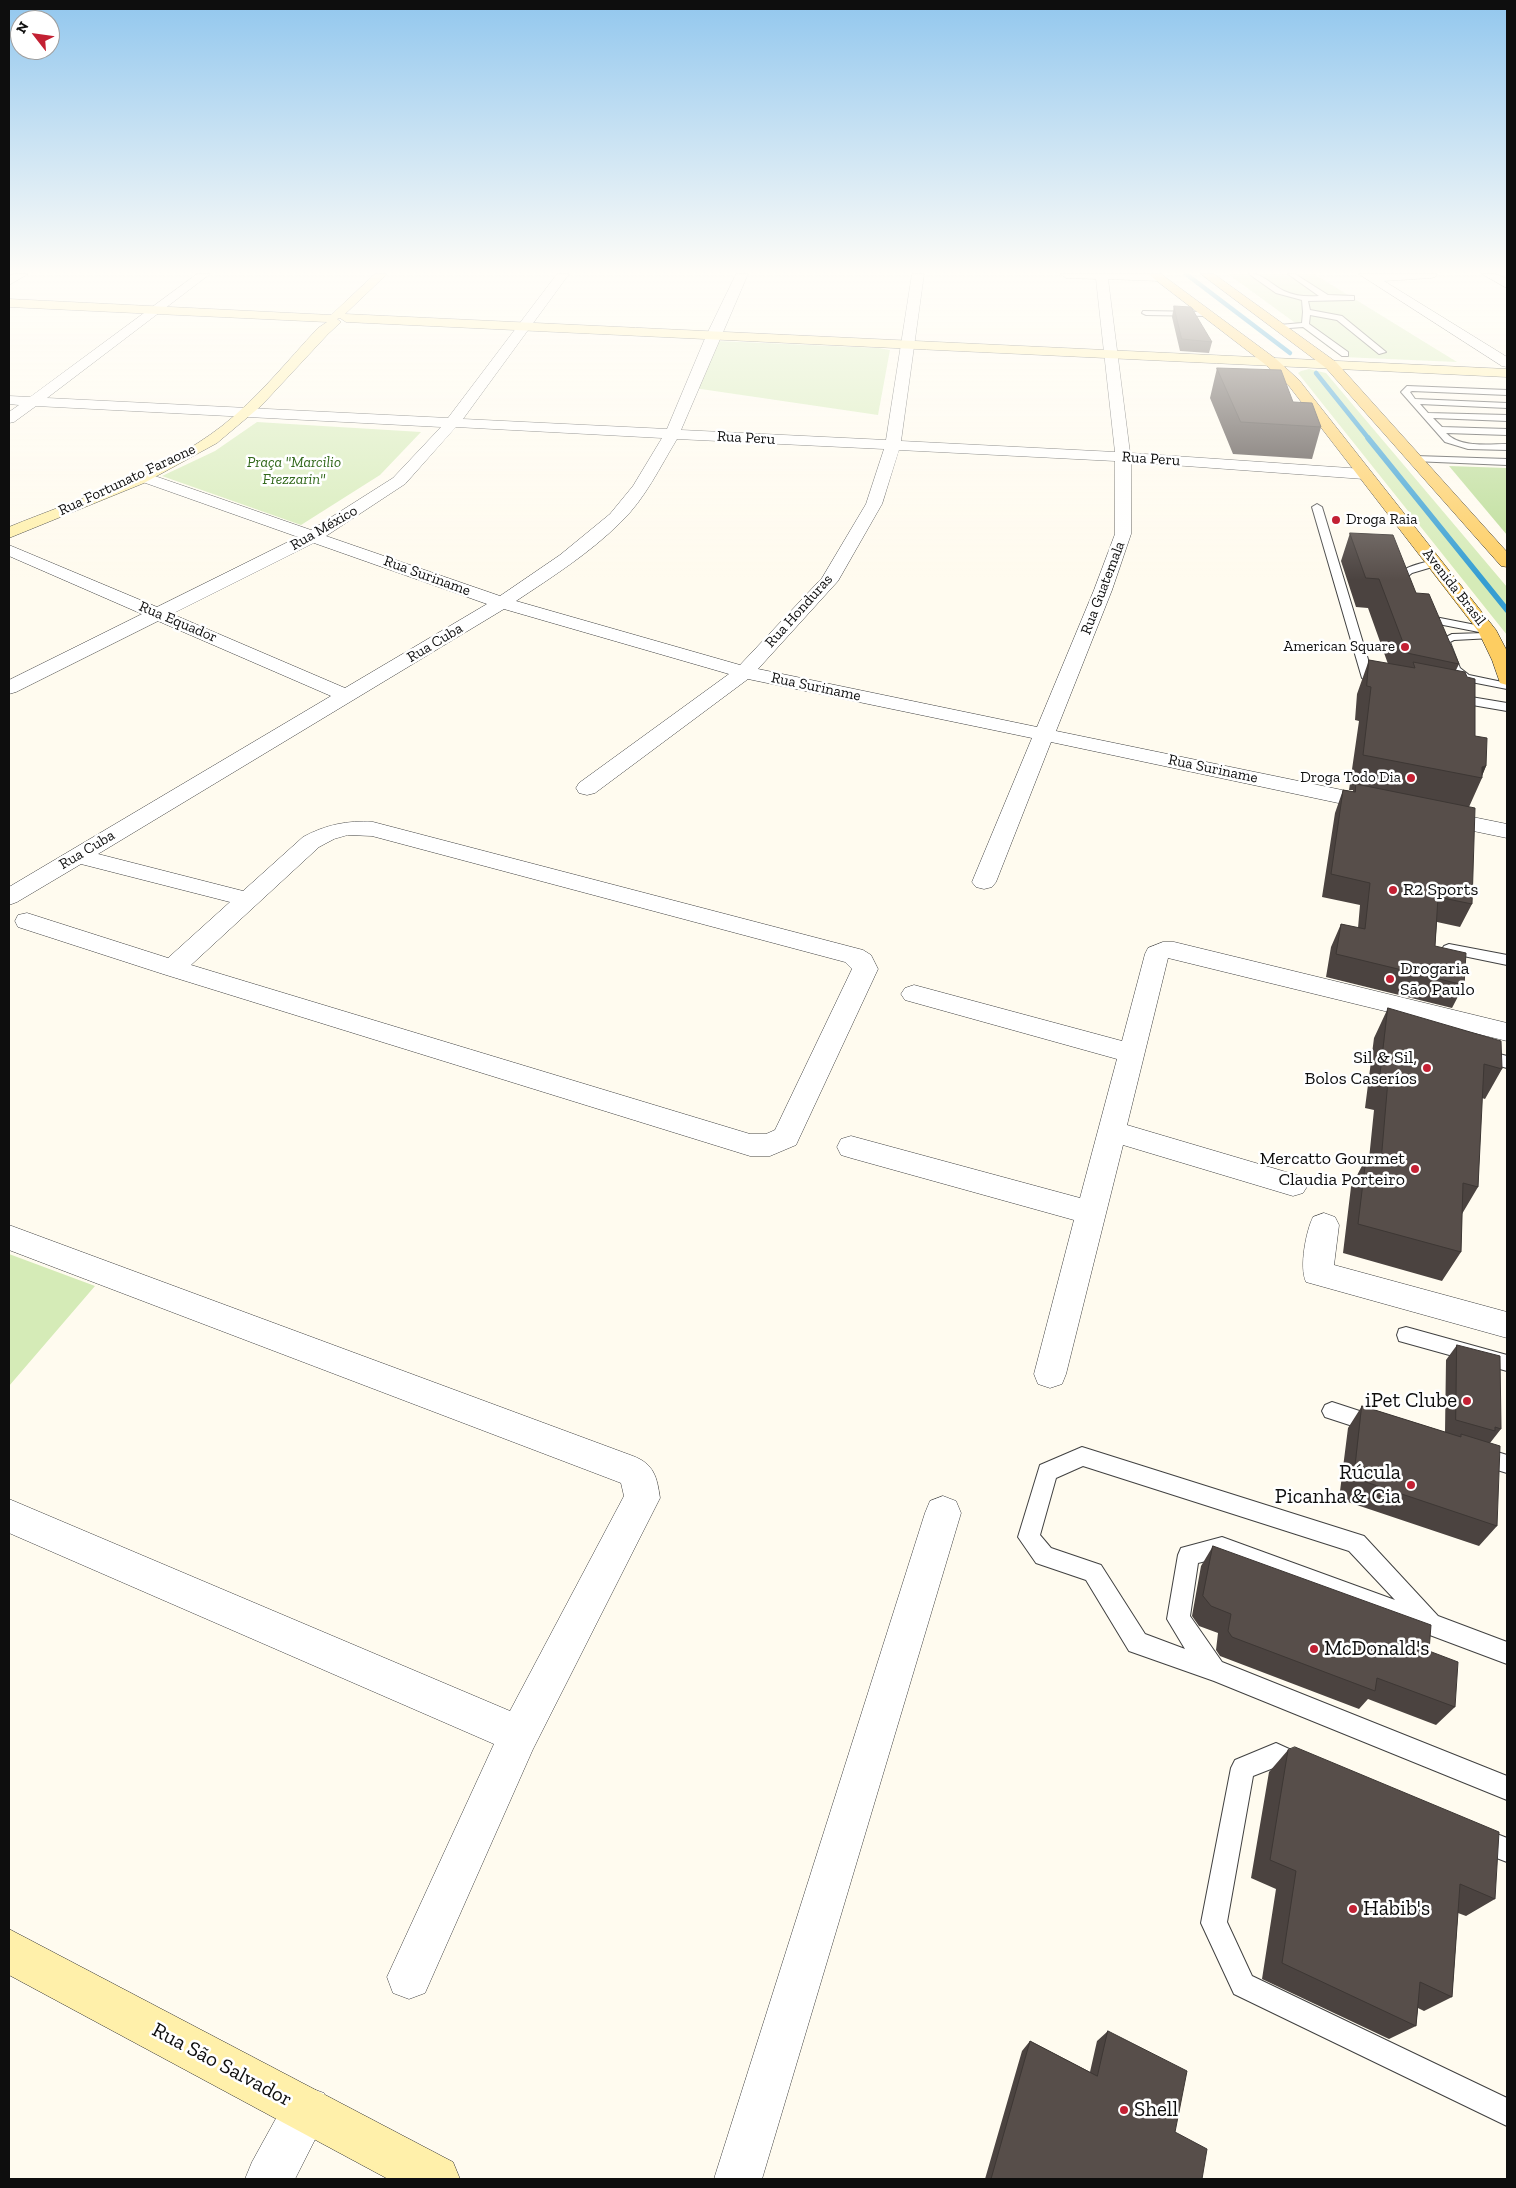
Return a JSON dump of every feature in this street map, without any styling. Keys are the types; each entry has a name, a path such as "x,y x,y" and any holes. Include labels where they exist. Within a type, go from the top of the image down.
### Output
{"main road":[{"name":"Rua Fortunato Faraone","path":"9,533 143,476 213,440 247,411 281,376"},
{"name":"Avenida Brasil","path":"1286,376 1294,383 1489,633 1504,665 1507,679"},
{"path":"1341,376 1507,562"},
{"name":"Rua São Salvador","path":"9,1951 436,2179"}],"street":[{"path":"9,419 68,376"},
{"name":"Rua México","path":"9,688 314,536 400,482 452,423 487,376"},
{"name":"Rua Cuba","path":"14,888 109,838 502,603 566,560 616,518 640,488 672,434 696,376"},
{"name":"Rua Honduras","path":"586,788 744,672 829,581 874,504 893,445 904,376"},
{"name":"Rua Guatemala","path":"984,882 1045,734 1123,534 1123,457 1113,376"},
{"name":"Rua Peru","path":"9,400 1123,457 1364,474"},
{"name":"Rua Suriname","path":"143,476 502,603 744,672 1392,807"},
{"name":"Rua Equador","path":"9,550 347,696"},
{"path":"1421,813 1507,831"},
{"path":"27,921 172,968 750,1144 770,1145 786,1137 865,969 862,961 854,956 373,829 348,828 326,832 311,842 172,968"},
{"path":"109,838 140,855 254,892"},
{"path":"78,856 254,892"},
{"path":"1050,1374 1157,954 1163,950 1174,950 1507,1032"},
{"path":"914,994 1131,1053"},
{"path":"1111,1130 1293,1185"},
{"path":"851,1147 1090,1213"},
{"path":"1324,1225 1317,1273 1507,1325"},
{"path":"9,1237 633,1472 640,1482 642,1498 519,1735 409,1977"},
{"path":"738,2179 943,1514"},
{"path":"9,1516 519,1735"},
{"path":"269,2179 307,2110"}],"lane":[{"path":"1507,392 1410,388 1405,392 1448,440 1457,444 1507,447"},
{"path":"1413,401 1507,405"},
{"path":"1425,415 1507,418"},
{"path":"1438,430 1507,432"},
{"path":"1416,459 1507,462"},
{"path":"1317,507 1368,678 1376,684 1392,688"},
{"path":"1435,563 1408,571 1401,576 1416,611 1432,620 1489,633"},
{"path":"1489,633 1452,637 1444,641 1455,670 1466,678 1507,686"},
{"path":"1444,697 1507,707"},
{"path":"1449,948 1507,960"},
{"path":"1463,1050 1507,1062"},
{"path":"1406,1335 1507,1363"},
{"path":"1332,1411 1397,1431"},
{"path":"1461,1450 1507,1464"},
{"path":"1432,1625 1356,1543 1082,1456 1047,1472 1029,1537 1044,1556 1093,1572 1137,1643 1214,1670 1507,1788"},
{"path":"1214,1670 1178,1619 1189,1555 1222,1546 1507,1653"},
{"path":"1320,1774 1276,1756 1243,1768 1214,1923 1243,1985 1507,2112"},
{"path":"1454,1828 1507,1850"}],"green space":[{"path":"700,376 885,376 878,415 694,388"},
{"path":"1300,376 1329,376 1507,587 1507,635"},
{"name":"Praça \"Marcilio Frezzarin\"","path":"257,422 421,432 380,475 301,525 162,476 215,451"},
{"path":"1449,466 1507,468 1507,535"},
{"path":"9,1254 95,1286 9,1386"}],"building":[{"path":"1221,376 1283,376 1293,402 1312,403 1321,427 1241,422"},
{"path":"1350,533 1393,535 1416,593 1429,594 1459,664 1407,653 1379,579 1366,578"},
{"path":"1369,660 1415,668 1413,662 1465,672 1467,677 1475,679 1475,736 1487,738 1486,766 1482,767 1482,778 1363,755 1371,687 1367,686"},
{"path":"1356,784 1475,808 1472,904 1438,897 1435,946 1466,953 1464,985 1336,954 1341,924 1365,929 1370,883 1331,874 1343,790 1355,792"},
{"path":"1388,1008 1501,1041 1502,1069 1484,1064 1478,1187 1463,1183 1461,1252 1358,1224 1366,1158 1381,1162 1388,1080 1380,1078"},
{"path":"1457,1345 1500,1356 1501,1429 1495,1427 1495,1431 1456,1420"},
{"path":"1362,1406 1461,1437 1461,1434 1500,1446 1497,1526 1354,1478"},
{"name":"McDonald's","path":"1213,1546 1431,1625 1429,1651 1458,1662 1455,1707 1377,1678 1375,1691 1232,1637 1228,1631 1231,1614 1211,1606 1203,1596"},
{"name":"Habib's","path":"1295,1747 1499,1832 1495,1899 1460,1884 1452,1997 1420,1982 1416,2026 1282,1963 1296,1871 1270,1860 1288,1750"},
{"path":"1108,2031 1187,2071 1175,2132 1207,2149 1202,2179 991,2179 1030,2041 1097,2076"}],"waterway":[{"path":"1318,376 1369,439"},
{"path":"1368,438 1507,610"}],"place":[{"name":"Droga Raia","path":"1336,520"},
{"name":"American Square","path":"1405,647"},
{"name":"Droga Todo Dia","path":"1411,778"},
{"name":"R2 Sports","path":"1393,890"},
{"name":"Drogaria São Paulo","path":"1390,979"},
{"name":"Sil & Sil, Bolos Caseríos","path":"1427,1068"},
{"name":"Mercatto Gourmet Claudia Porteiro","path":"1415,1169"},
{"name":"iPet Clube","path":"1467,1401"},
{"name":"Rúcula Picanha & Cia","path":"1411,1485"},
{"name":"McDonald's","path":"1314,1649"},
{"name":"Habib's","path":"1353,1909"},
{"name":"Shell","path":"1124,2110"}]}
